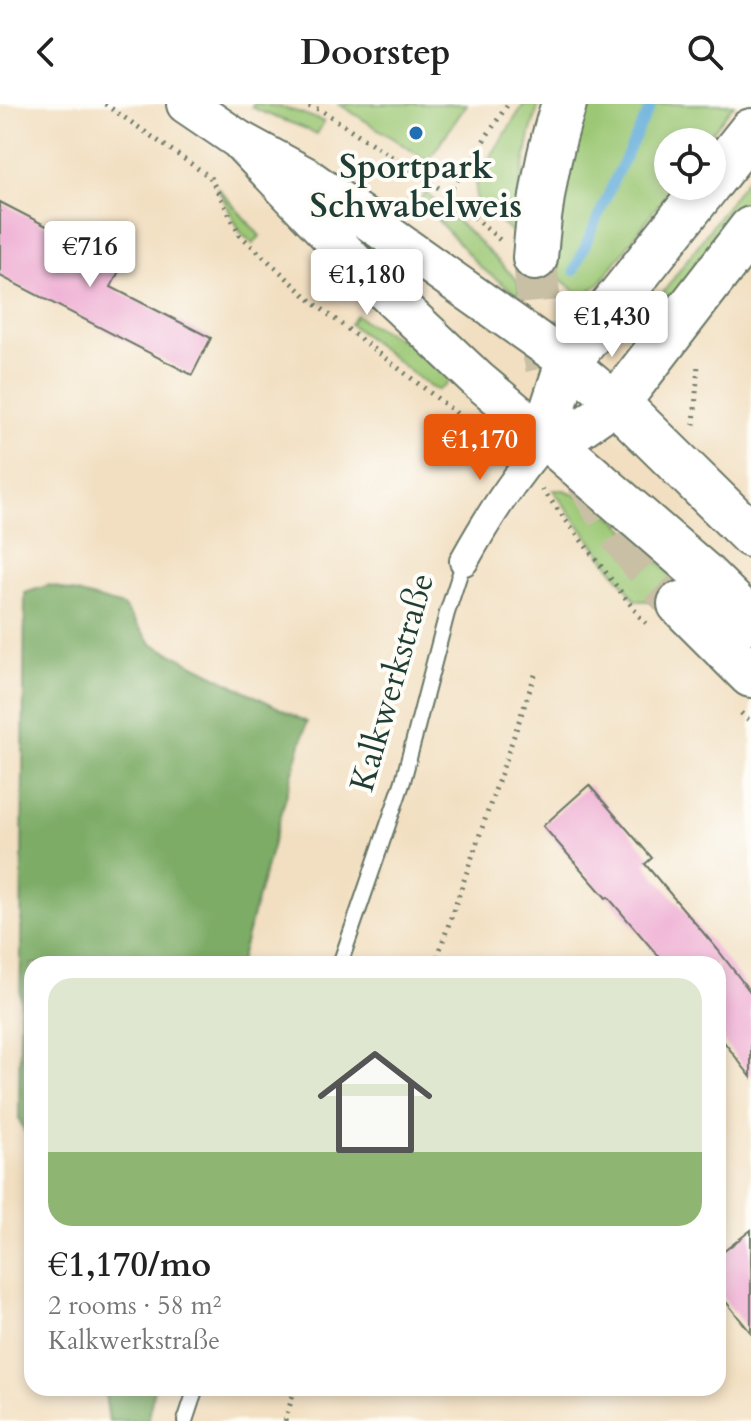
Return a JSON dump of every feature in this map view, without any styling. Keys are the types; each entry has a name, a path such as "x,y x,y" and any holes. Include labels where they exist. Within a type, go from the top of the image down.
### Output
{"main road":[{"path":"186,104 239,140 305,176 568,362 617,403 751,535"},
{"path":"535,258 545,173 564,104"},
{"path":"726,162 751,131"},
{"path":"239,140 366,274 478,380 534,455 700,571 751,621"},
{"path":"534,455 568,362 696,200"},
{"path":"534,455 617,403 751,229"},
{"path":"666,616 745,693"}],"street":[{"name":"Kalkwerkstraße","path":"464,561 488,516 534,455"}],"lane":[{"name":"Kalkwerkstraße","path":"343,956 403,781 447,613 464,561"},
{"path":"185,1421 193,1396"}],"path":[{"path":"105,104 210,177 240,235 314,303 455,412 534,455 538,484 640,617 666,616"},
{"path":"301,104 321,110 448,194 508,104"},
{"path":"694,430 696,365 704,354"},
{"path":"438,956 536,672"},
{"path":"745,693 751,722"},
{"path":"285,1421 293,1396"}],"green space":[{"path":"253,104 289,109 324,122 317,134 260,111 252,107"},
{"name":"Sportpark Schwabelweis","path":"339,104 467,104 428,161"},
{"path":"524,104 539,104 520,186 518,237 488,213 476,198 476,180"},
{"path":"586,104 734,104 716,128 654,128 654,200 662,200 601,282 583,297 555,275 557,233 567,162"},
{"path":"751,173 751,195 644,340 634,332"},
{"path":"217,187 260,236 253,244 241,233"},
{"path":"426,193 517,280 520,291 517,294 480,267 435,217 417,203"},
{"path":"356,315 416,347 452,376 445,386 437,390 430,387 350,324"},
{"path":"553,490 564,490 590,500 617,521 697,600 636,601"},
{"path":"49,585 123,606 152,644 307,722 241,956 24,956 24,1131 19,1119 25,593"},
{"path":"105,1396 153,1396 148,1421 109,1421"}],"building":[{"path":"0,202 122,265 111,287 211,338 192,375 0,276"},
{"path":"589,785 652,858 645,864 723,956 658,956 543,826"},
{"path":"726,960 751,993 751,1077 726,1044"},
{"path":"751,1230 751,1333 726,1302 726,1250"}],"waterway":[{"path":"574,271 652,104"}],"tunnel":[{"path":"535,258 542,344 550,378"},
{"path":"586,476 628,544 680,604"}],"place":[{"name":"Sportpark Schwabelweis","path":"416,133"}]}
